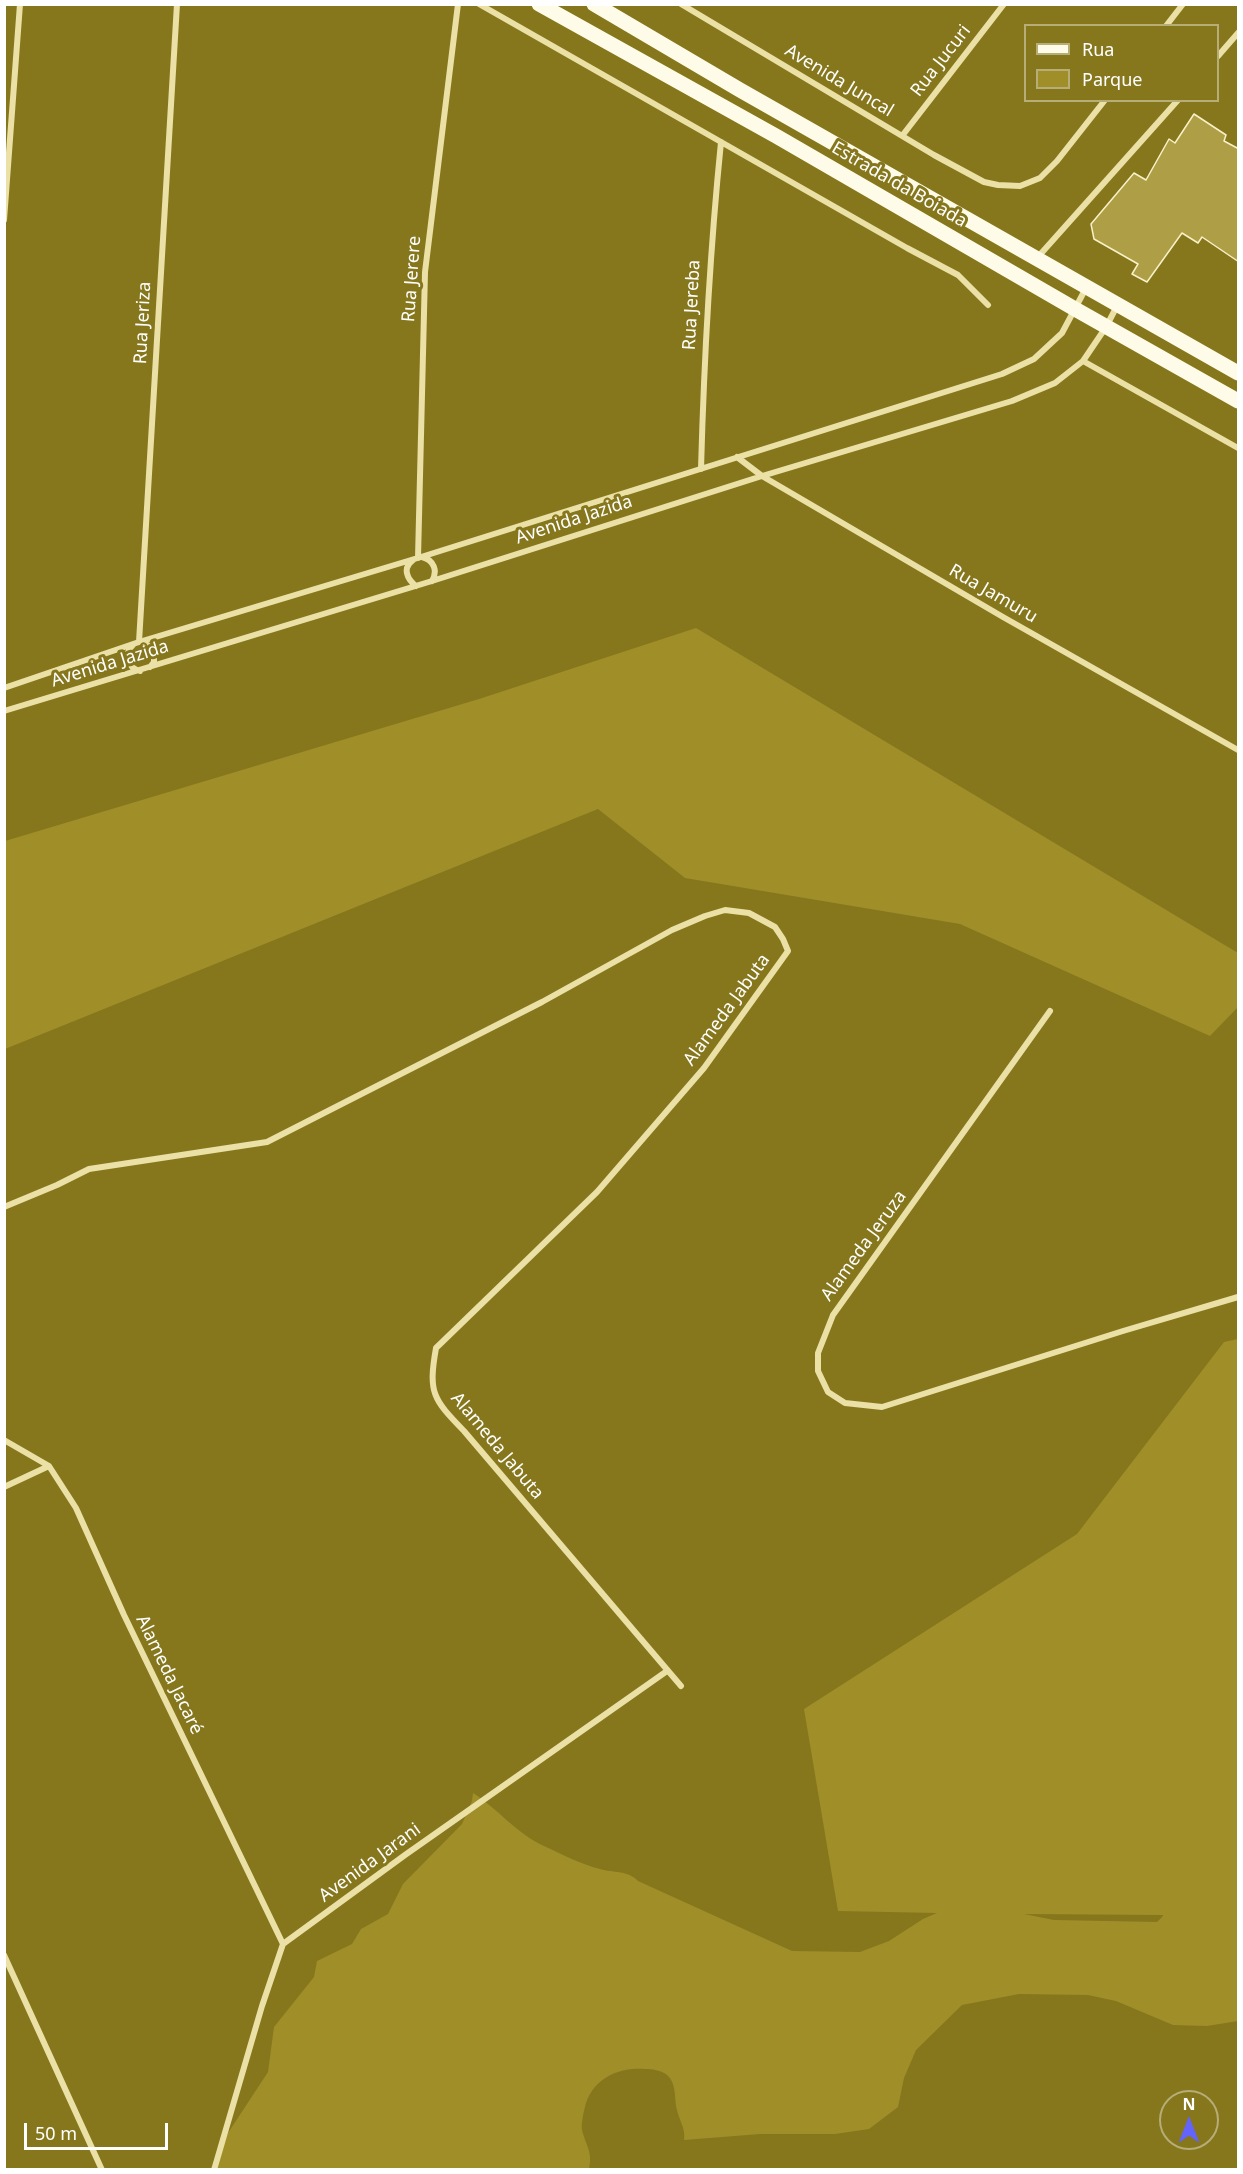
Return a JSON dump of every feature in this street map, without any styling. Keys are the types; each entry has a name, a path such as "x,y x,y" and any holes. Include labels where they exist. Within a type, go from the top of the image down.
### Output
{"main road":[{"name":"Estrada da Boiada","path":"539,4 776,136 1106,327 1239,401"},
{"name":"Estrada da Boiada","path":"594,4 740,90 1239,373"}],"street":[{"path":"4,220 20,4"},
{"name":"Rua Jeriza","path":"141,671 130,665 127,653 139,643 177,4"},
{"name":"Rua Jerere","path":"417,558 425,272 458,4"},
{"path":"479,4 958,275 988,305"},
{"name":"Avenida Juncal","path":"681,4 902,136 984,182 998,186 1020,186 1040,177 1057,161 1103,102"},
{"name":"Rua Jucuri","path":"902,136 1004,4"},
{"path":"1168,24 1183,4"},
{"path":"1219,55 1239,33"},
{"path":"1037,259 1176,102"},
{"name":"Rua Jereba","path":"701,469 704,337 721,142"},
{"name":"Avenida Jazida","path":"4,688 139,643 1002,374 1034,359 1062,333 1087,287"},
{"name":"Avenida Jazida","path":"4,711 141,671 762,476 1012,401 1055,383 1083,361 1118,306"},
{"path":"1083,361 1239,447"},
{"name":"Rua Jamuru","path":"737,457 762,476 1003,617 1239,750"},
{"name":"Rua Jerere","path":"416,586 406,573 409,563 417,558 426,558 434,566 432,581"},
{"name":"Rua Jeriza","path":"139,643 154,650 154,662 150,668"},
{"name":"Alameda Jabuta","path":"4,1207 89,1169 267,1142 542,1002 672,930 705,916 725,910 749,913 775,927 789,951 704,1068 597,1191 436,1348 431,1380 440,1406 464,1431 681,1686"},
{"name":"Alameda Jeruza","path":"1050,1011 833,1315 818,1353 818,1371 828,1392 845,1403 882,1407 1239,1297"},
{"name":"Alameda Jacaré","path":"4,1440 49,1466 76,1508 129,1626 283,1944"},
{"path":"4,1487 49,1466"},
{"name":"Avenida Jarani","path":"283,1944 405,1855 667,1671"},
{"path":"214,2169 262,2006 283,1944"},
{"path":"4,1955 102,2169"}],"green space":[{"path":"696,628 1238,953 1238,1007 1210,1036 960,924 685,878 598,809 5,1049 5,841 479,699"},
{"path":"1238,1339 1238,2021 1207,2026 1173,2025 1116,2001 1088,1995 1019,1994 962,2005 916,2050 904,2078 898,2107 869,2129 835,2134 760,2134 684,2140 674,2087 670,2079 665,2073 659,2071 636,2069 618,2072 602,2080 590,2094 585,2106 582,2127 590,2153 589,2169 214,2170 228,2133 268,2072 274,2027 314,1977 317,1961 352,1944 361,1929 388,1914 403,1884 462,1824 473,1793 534,1841 544,1846 593,1867 630,1875 638,1881 792,1951 860,1952 889,1941 923,1919 937,1913 838,1911 804,1709 1077,1534 1224,1342","holes":["1024,1914 1163,1915 1157,1922 1054,1920"]}],"building":[{"path":"1194,114 1226,135 1224,141 1239,149 1239,262 1202,237 1198,243 1182,233 1147,282 1132,274 1138,264 1094,239 1091,224 1134,173 1146,180 1169,139 1175,143"}]}
